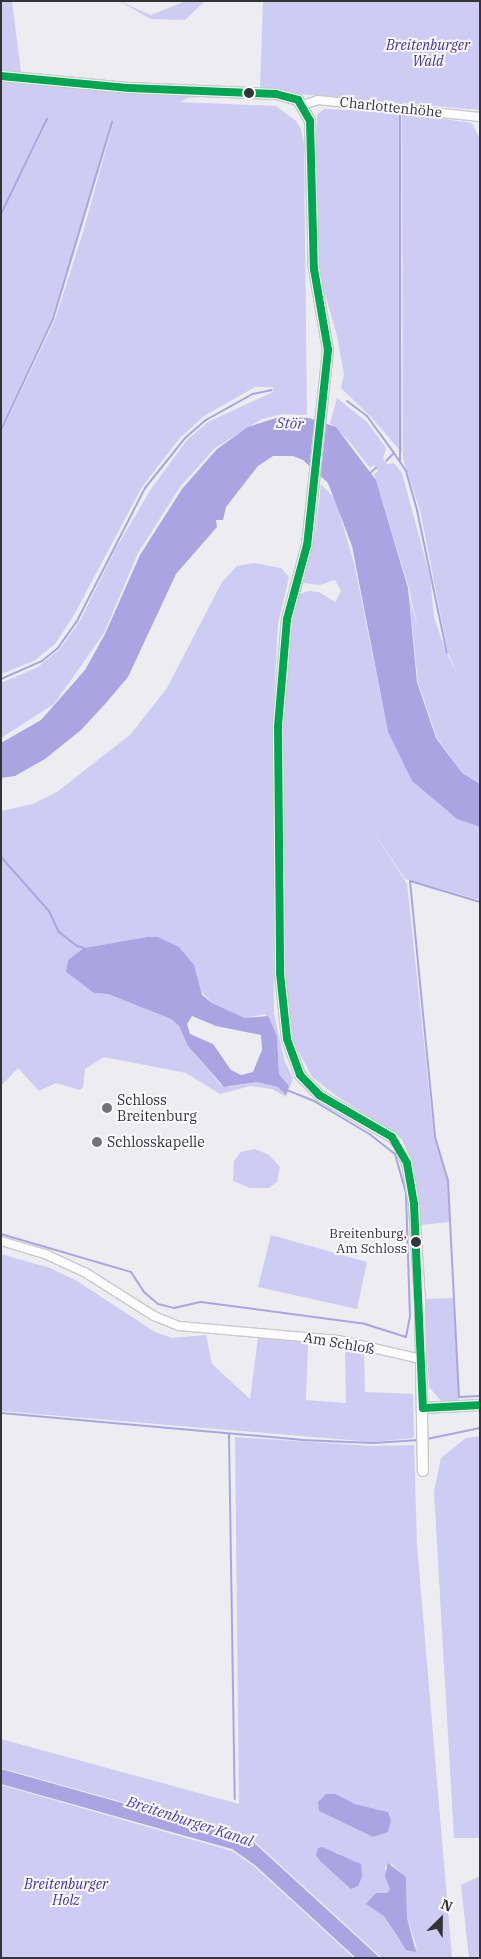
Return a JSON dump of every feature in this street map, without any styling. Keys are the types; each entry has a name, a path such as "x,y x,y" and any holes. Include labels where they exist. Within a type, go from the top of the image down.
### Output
{"main road":[{"path":"1,76 195,92 276,94 295,98 302,105 310,122 314,269 328,341 322,416 307,545 287,619 278,727 280,973 287,1039 295,1066 306,1083 319,1094 392,1137 398,1143 407,1163 414,1204 423,1408 423,1471"},
{"path":"423,1408 480,1405"}],"street":[{"name":"Charlottenhöhe","path":"302,105 318,100 480,117"},
{"name":"Am Schloß","path":"1,1240 45,1254 86,1273 147,1312 179,1326 338,1340 421,1360"}],"green space":[{"name":"Breitenburger Wald","path":"1,1 12,1 21,72 170,88 260,88 263,1 480,1 480,110 276,92 188,98 180,102 276,106 296,121 301,129 304,145 307,415 283,414 262,419 215,448 180,487 138,553 104,633 54,704 1,738 1,683 38,667 60,649 81,619 116,548 151,489 187,440 208,422 273,392 273,387 255,387 204,416 179,439 142,487 74,615 55,644 34,661 1,674 1,433 55,320 84,229 114,120 52,319 1,427 1,216 46,124 1,211"},
{"path":"119,1 151,15 186,1 205,1 185,20 151,19"},
{"path":"324,109 399,112 402,453 372,418 341,388 344,374 337,336 316,262 317,115"},
{"path":"402,113 472,123 480,139 480,784 462,773 437,738 418,682 409,595 418,629 409,588 374,474 378,471 374,465 370,468 349,441 330,423 337,398 367,422 386,448 383,459 387,464 394,463 402,473 430,577 434,617 446,652 457,673 448,653 420,510 403,459"},
{"path":"321,484 335,499 354,563 388,732 412,781 457,819 480,827 480,900 405,879 368,823 407,884 434,1137 448,1181 450,1222 420,1225 415,1172 400,1136 338,1097 312,1077 293,1040 288,1015 280,832 281,727 288,625 297,595 309,591 319,592 335,602 341,591 335,580 320,585 303,583 315,536"},
{"path":"254,563 281,568 289,577 278,624 272,731 274,1014 285,1062 293,1078 286,1097 272,1089 250,1086 220,1094 186,1073 104,1057 85,1069 83,1087 80,1090 56,1083 39,1091 18,1068 1,1086 1,811 33,804 57,792 131,734 167,688 222,582 237,566","holes":["147,937 196,971 198,988 212,1003 245,1018 265,1014 277,1036 279,1074 289,1086 278,1087 257,1082 229,1087 221,1085 188,1046 179,1026 171,1019 108,994 94,993 66,972 84,948"]},
{"path":"255,1149 269,1155 280,1167 277,1182 269,1188 250,1188 233,1181 234,1161 241,1152"},
{"path":"271,1235 367,1262 357,1309 258,1287"},
{"path":"1,1254 50,1268 77,1281 155,1332 172,1338 206,1335 212,1364 250,1399 258,1337 308,1342 306,1400 346,1403 345,1348 364,1352 365,1392 413,1394 414,1438 373,1442 1,1411"},
{"path":"453,1298 459,1402 443,1403 429,1387 424,1299"},
{"path":"480,1436 480,1838 454,1838 434,1492 441,1458 466,1438"},
{"path":"235,1437 372,1446 414,1445 417,1545 452,1958 382,1958 251,1838 1,1768 1,1739 239,1804","holes":["336,1794 355,1804 388,1812 391,1820 388,1832 373,1837 319,1811","336,1852 343,1858 356,1861 346,1884 335,1871","392,1864 406,1878 407,1918 417,1948 400,1942 384,1916 376,1893 387,1893 390,1889 385,1867"]},
{"name":"Breitenburger Holz","path":"1,1785 232,1851 255,1867 354,1958 1,1958"},
{"path":"480,1876 480,1958 469,1958 461,1885"}],"water":[{"name":"Stör","path":"279,417 309,418 336,427 376,480 408,588 417,682 436,738 462,773 480,784 480,827 457,819 412,781 388,732 352,546 328,483 303,460 293,456 273,456 258,466 226,507 223,520 216,520 217,527 176,574 128,677 105,704 81,730 45,759 15,776 1,778 1,743 41,720 85,670 105,634 140,555 182,489 217,449 248,427"},
{"path":"147,937 158,937 179,947 194,965 202,995 212,1003 245,1018 268,1016 277,1036 279,1074 289,1086 286,1095 278,1087 257,1082 224,1087 188,1046 179,1026 171,1019 108,994 94,993 66,972 68,960 84,948","holes":["192,1016 216,1026 261,1035 262,1050 253,1072 241,1075 231,1070 213,1044 190,1034 187,1024"]},
{"path":"1,1769 250,1839 380,1958 356,1958 256,1866 232,1849 1,1784"},
{"path":"326,1794 336,1794 355,1804 388,1812 391,1820 388,1832 373,1837 319,1811 318,1802"},
{"path":"322,1847 361,1864 362,1877 358,1886 351,1889 320,1861 316,1855 318,1848"},
{"path":"388,1863 406,1877 407,1918 416,1952 406,1950 384,1916 366,1904 376,1893 387,1893 390,1889 385,1876"}],"waterway":[{"path":"400,114 400,462"},
{"path":"1,214 47,119"},
{"path":"1,430 53,319 112,122"},
{"path":"1,679 42,661 58,648 78,619 145,488 185,438 206,420 231,406 253,394 272,390"},
{"path":"347,401 367,416 394,453 386,461"},
{"path":"394,453 406,471 417,510 447,653"},
{"path":"370,473 376,468"},
{"path":"1,857 49,911 59,932 77,946 84,948"},
{"path":"480,902 410,881 435,1137 448,1181 459,1397 480,1396"},
{"path":"1,1234 131,1272 144,1292 158,1304 174,1308 201,1302 365,1324 406,1337 410,1316 406,1193 395,1154 371,1135 314,1101 287,1090"},
{"path":"1,1413 301,1440 373,1443 420,1440"},
{"path":"427,1439 480,1428"},
{"path":"229,1434 235,1799"}],"transit line":[{"path":"1,76 129,88 276,94 298,100 310,121 314,269 328,350 307,545 287,619 278,727 280,973 287,1039 300,1075 319,1095 392,1137 407,1163 414,1204 423,1408"},
{"path":"423,1408 480,1405"}],"place":[{"name":"Schloss Breitenburg","path":"107,1108"},
{"name":"Schlosskapelle","path":"97,1142"},
{"name":"Breitenburg, Am Schloss","path":"416,1242"}],"water label":[{"name":"Breitenburger Kanal","path":"190,1821"}]}
